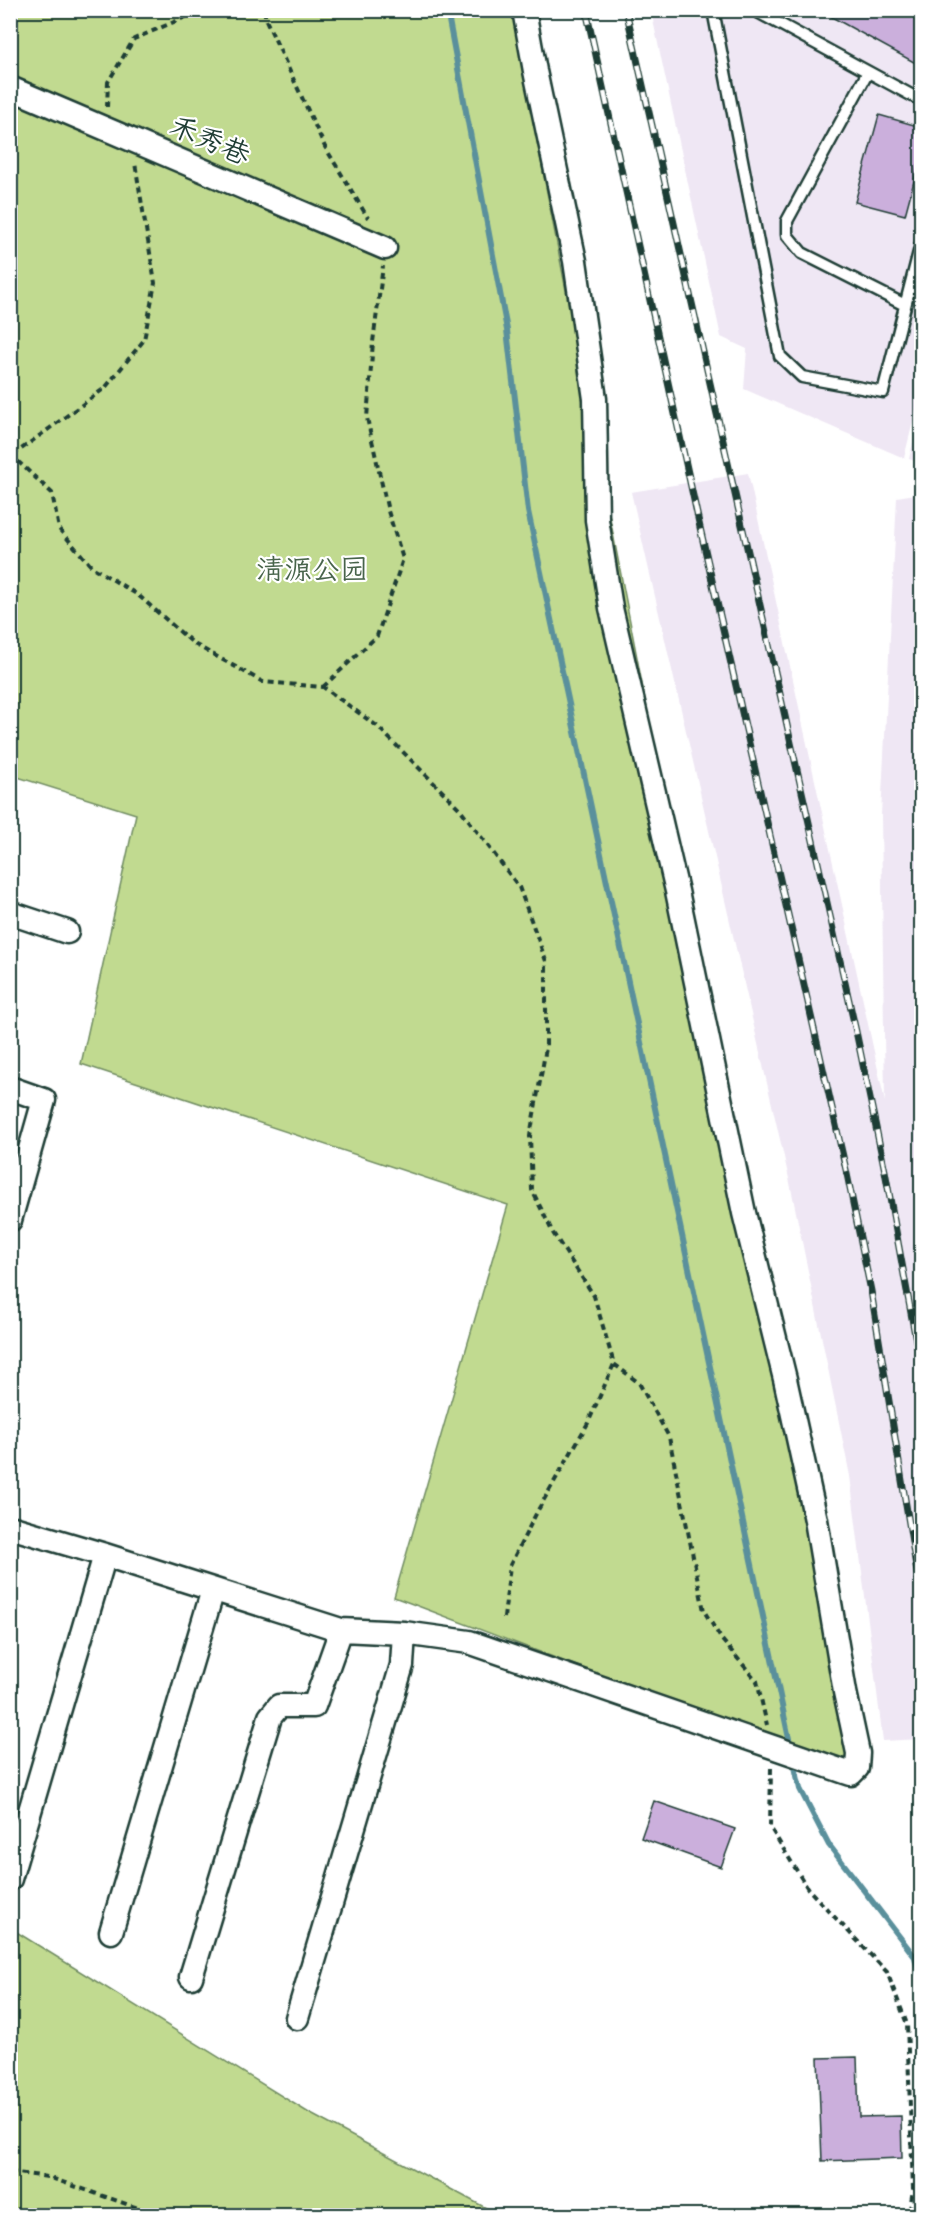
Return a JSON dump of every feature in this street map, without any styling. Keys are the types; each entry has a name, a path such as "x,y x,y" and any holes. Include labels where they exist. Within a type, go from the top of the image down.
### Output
{"street":[{"path":"10,1527 341,1630 404,1633 469,1642 844,1772 851,1774 857,1768 858,1753 845,1692 816,1520 785,1379 744,1213 677,891 611,608 597,520 595,399 575,261 524,10"},
{"name":"禾秀巷","path":"10,88 385,248"},
{"path":"10,913 67,932"},
{"path":"10,1088 44,1100 10,1220"},
{"path":"10,1879 105,1555"},
{"path":"111,1932 213,1590"},
{"path":"191,1977 270,1717 279,1706 314,1706 341,1630"},
{"path":"297,2018 402,1665 404,1633"}],"lane":[{"path":"713,10 780,356 802,377 884,392 921,240"},
{"path":"754,10 921,100"},
{"path":"868,72 787,220 788,235 802,253 905,305"}],"path":[{"path":"106,129 108,82 134,39 195,13 208,10"},
{"path":"265,10 265,18 326,147 385,248 373,342 367,418 388,511 403,559 377,636 324,687"},
{"path":"130,139 144,209 155,283 144,340 105,388 12,455 52,493 59,529 92,567 138,595 194,644 263,682 324,687 377,726 461,810 519,887 546,961 546,1048 530,1136 532,1190 554,1233 594,1296 614,1364 639,1383 669,1437 704,1611 722,1640 757,1682 775,1747 770,1827 808,1889 887,1972 907,2024 913,2189 909,2216"},
{"path":"504,1618 510,1565 538,1510 588,1423 614,1364"},
{"path":"11,2173 48,2177 138,2208"}],"shaded area":[{"path":"651,11 921,11 922,385 904,458 744,389 747,349 721,337"},
{"path":"921,408 922,463 909,459"},
{"path":"748,473 885,1102 881,815 897,497 921,493 921,1739 883,1741 850,1476 790,1183 631,492"}],"green space":[{"name":"清源公园","path":"10,11 512,11 852,1770 394,1597 508,1205 81,1064 136,814 11,775"},
{"path":"10,1928 309,2113 499,2215 11,2215"}],"building":[{"path":"819,10 921,10 921,66"},
{"path":"879,115 921,127 921,155 905,215 855,202"},
{"path":"654,1801 735,1829 721,1867 641,1838"},
{"path":"857,2057 859,2117 901,2116 902,2158 822,2161 818,2058"}],"waterway":[{"path":"447,10 507,330 528,511 791,1748"},
{"path":"793,1758 800,1789 829,1845 915,1957 922,1984"}],"railway":[{"path":"586,10 701,532 847,1174 871,1291 922,1603"},
{"path":"626,10 857,1036 885,1171 922,1373"}]}
